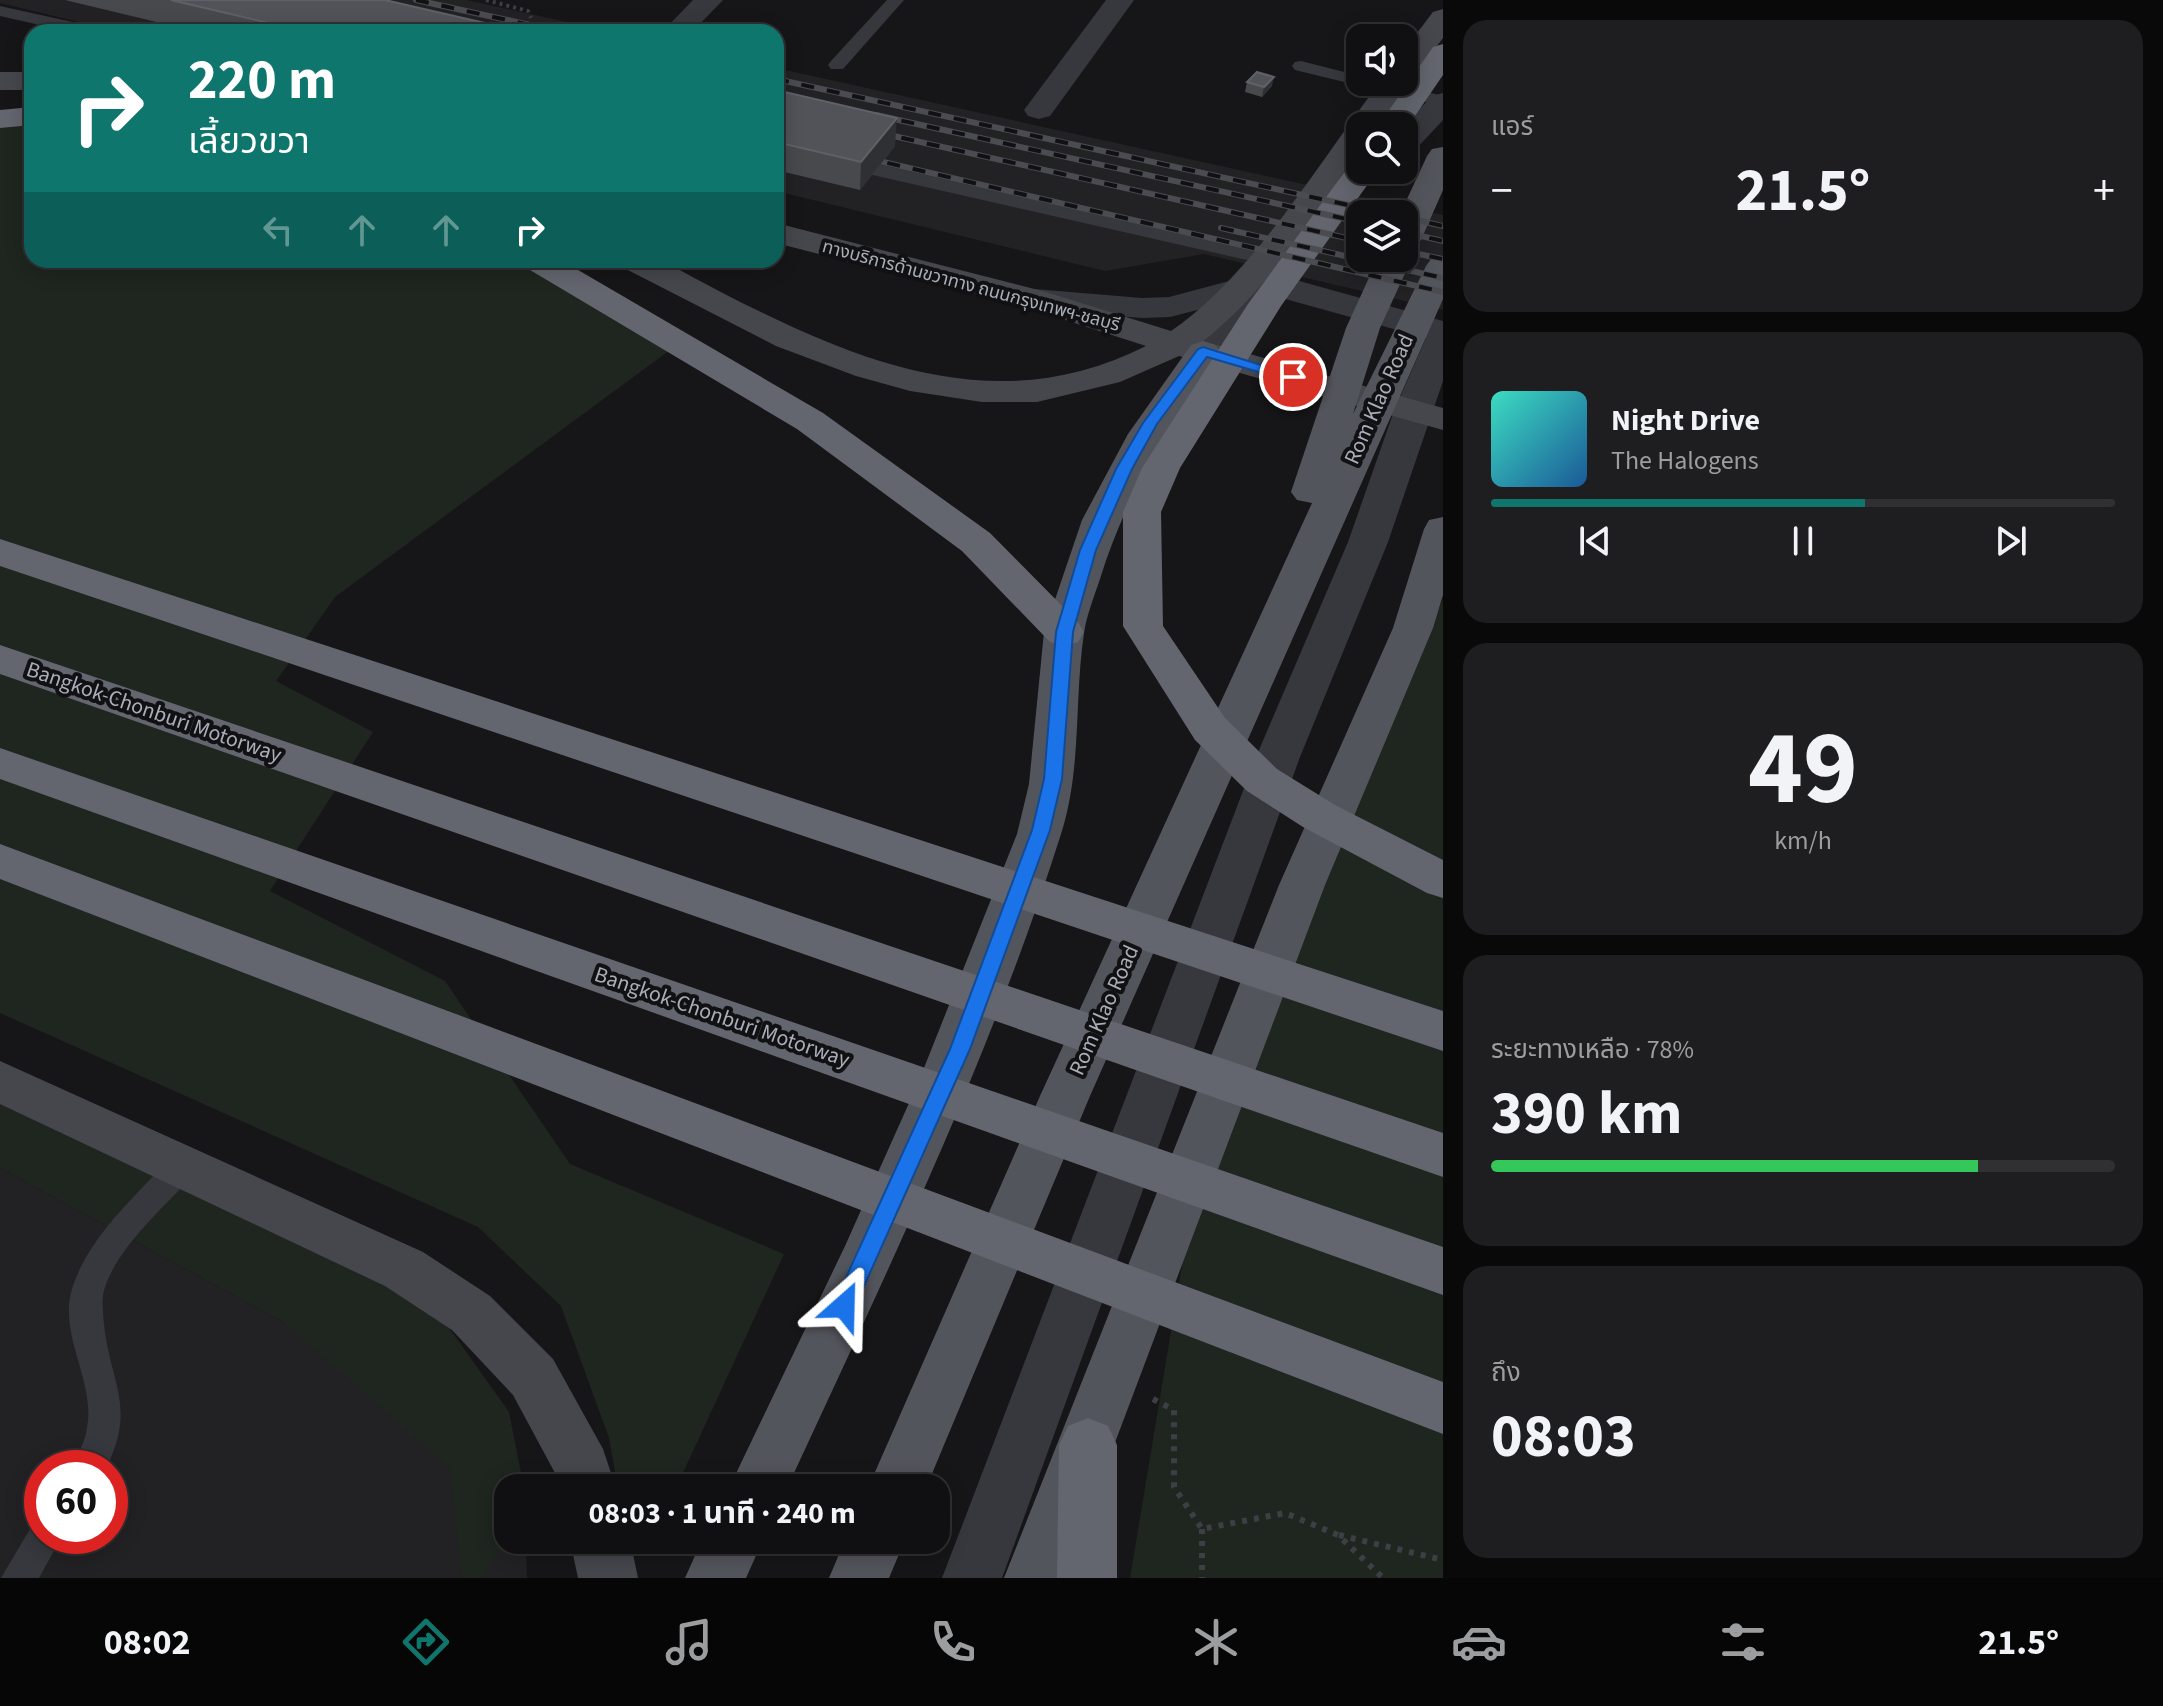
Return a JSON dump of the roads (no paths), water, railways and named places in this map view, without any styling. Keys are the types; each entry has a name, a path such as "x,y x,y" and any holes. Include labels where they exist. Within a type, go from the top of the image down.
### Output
{"highway":[{"path":"1403,112 1443,53"},
{"path":"0,119 24,117"},
{"path":"1352,184 1265,304 1161,468 1142,512 1143,626 1210,729 1262,780 1319,816 1443,881"},
{"path":"551,268 810,421 976,542 1064,632"},
{"path":"0,552 1443,1031"},
{"name":"Bangkok-Chonburi Motorway","path":"0,659 1443,1155"},
{"name":"Bangkok-Chonburi Motorway","path":"0,763 1443,1271"},
{"path":"0,861 1443,1408"},
{"path":"1087,1578 1088,1445"}],"main road":[{"path":"1418,51 1443,18"},
{"path":"1372,112 1384,96"},
{"path":"649,268 799,346 851,365 911,382 974,391 1032,392 1096,378 1142,362 1199,327 1243,284 1346,147"},
{"path":"1418,210 1443,156"},
{"name":"ทางบริการด้านขวาทาง ถนนกรุงเทพฯ-ชลบุรี","path":"784,235 1034,299 1203,352 1428,415"},
{"name":"Rom Klao Road","path":"903,1474 1065,1096 1405,340 1443,266"},
{"name":"Rom Klao Road","path":"1318,535 1309,497 1363,328 1389,272"},
{"path":"765,1474 856,1281 960,1049 1041,830 1053,779 1064,632 1088,550 1124,469 1150,423 1203,352"},
{"path":"1034,1578 1302,885 1413,628 1439,553"},
{"path":"0,1081 404,1269 471,1313 533,1377 581,1474"},
{"path":"578,1578 579,1554"},
{"path":"603,1554 608,1578"},
{"path":"715,1578 726,1554"},
{"path":"859,1578 869,1554"}],"street":[{"path":"684,24 709,0"},
{"path":"1039,110 1120,0"},
{"path":"1418,128 1443,101"},
{"path":"1034,299 1142,308 1170,307 1264,266 1335,216 1366,184"},
{"path":"1264,266 1443,332"},
{"path":"1203,352 1264,266"},
{"path":"972,1578 1278,757 1368,542 1428,415 1443,339"}],"lane":[{"path":"837,65 896,0"},
{"path":"0,11 58,24"},
{"path":"1301,66 1346,77"},
{"path":"1418,95 1443,101"},
{"path":"784,149 1264,266"},
{"path":"98,1450 107,1424 103,1387 87,1329 87,1290 107,1254 182,1166"},
{"path":"19,1578 34,1554"}],"railway":[{"path":"416,0 526,24"},
{"path":"784,81 1346,205"},
{"path":"876,115 1346,219"},
{"path":"876,132 1346,238"},
{"path":"862,157 1443,292"},
{"path":"1418,220 1443,226"},
{"path":"1221,228 1443,278"},
{"path":"1418,235 1443,241"},
{"path":"1418,254 1443,259"}]}
